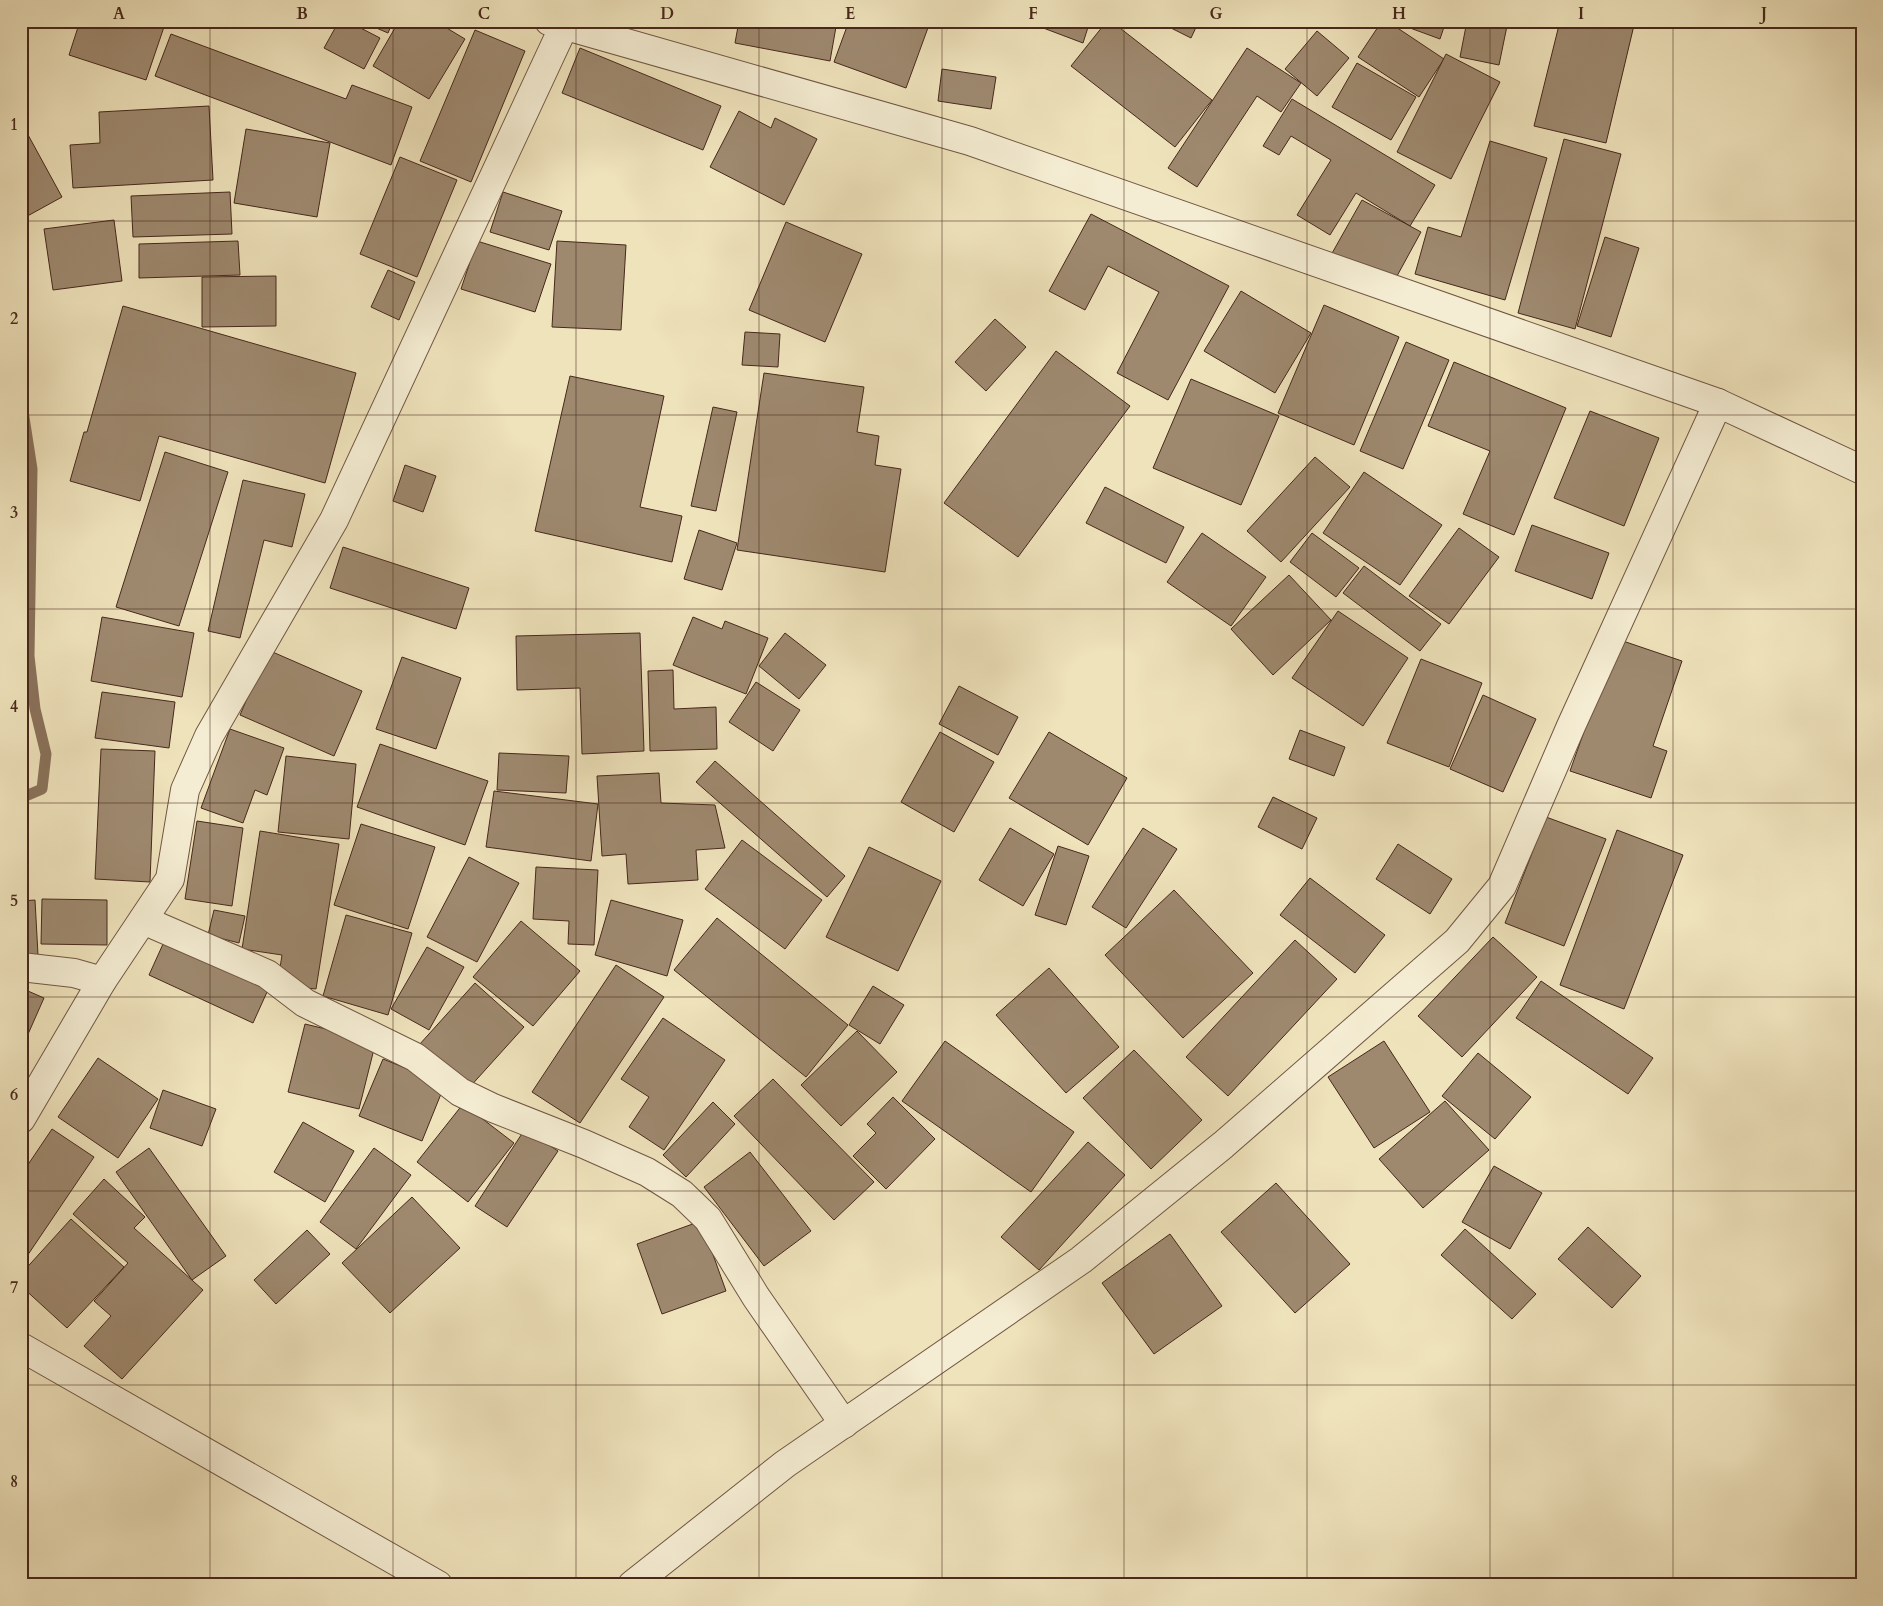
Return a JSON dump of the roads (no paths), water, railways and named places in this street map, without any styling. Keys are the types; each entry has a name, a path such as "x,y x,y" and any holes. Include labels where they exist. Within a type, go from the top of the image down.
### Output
{"street":[{"path":"21,1119 102,980 170,879 186,790 209,736 334,520 556,24 610,30 970,141 1718,403 1862,470"},
{"path":"632,1585 785,1464 1081,1260 1223,1144 1458,941 1502,886 1718,403"},
{"path":"143,920 267,974 305,1002 415,1057 460,1092 493,1108 584,1144 647,1172 682,1194 708,1219 756,1296 844,1424"},
{"path":"21,967 74,973 102,980"},
{"path":"21,1347 438,1585"}],"waterway":[{"path":"21,398 32,469 29,656 35,709 46,754 42,789 21,798"}]}
